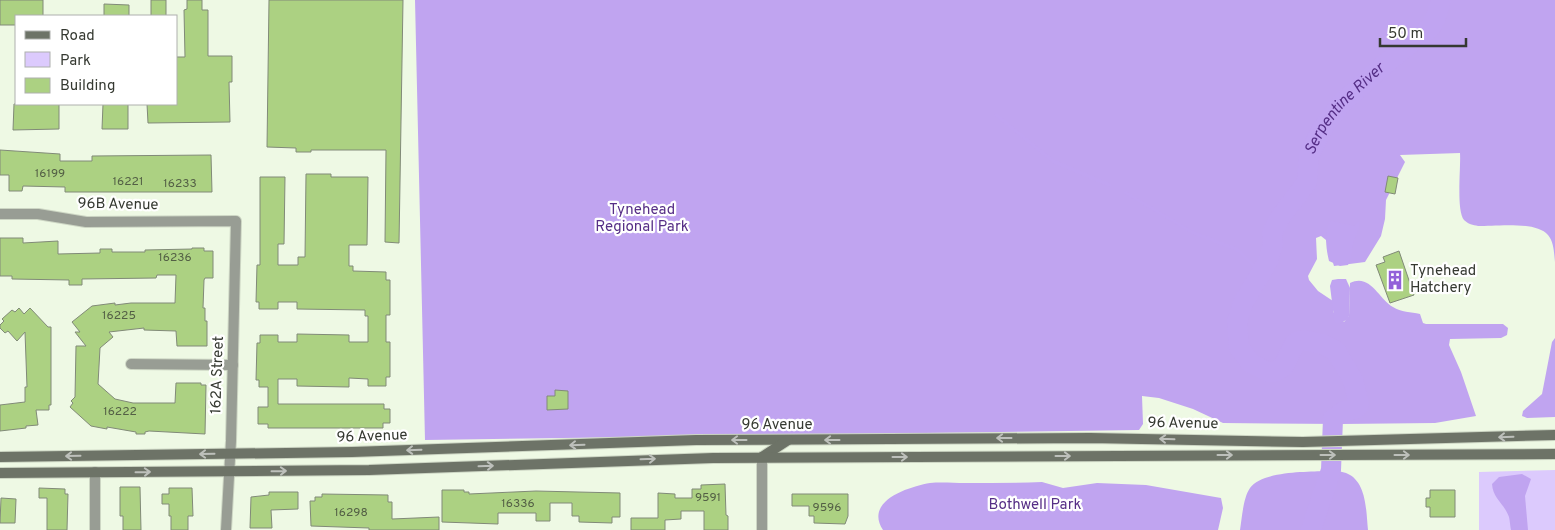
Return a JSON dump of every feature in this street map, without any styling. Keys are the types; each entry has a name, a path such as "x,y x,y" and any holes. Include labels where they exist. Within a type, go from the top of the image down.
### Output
{"main road":[{"name":"96 Avenue","path":"0,457 352,452 696,440 1090,438 1303,442 1555,435"},
{"path":"762,457 788,440"},
{"name":"96 Avenue","path":"0,473 437,468 762,457 1555,454"}],"street":[{"name":"96B Avenue","path":"0,214 38,214 86,222 236,221"},
{"name":"162A Street","path":"226,530 231,454 236,221"},
{"path":"131,364 233,365"},
{"path":"762,457 762,530"},
{"path":"95,472 95,530"}],"green space":[{"name":"Tynehead Regional Park","path":"415,0 1555,0 1555,262 1551,241 1548,235 1542,231 1515,225 1478,226 1464,220 1459,198 1460,153 1400,155 1405,162 1386,200 1385,219 1381,236 1365,262 1334,266 1326,240 1321,236 1316,238 1317,259 1308,276 1309,280 1318,291 1333,301 1333,312 1344,322 1349,316 1350,283 1357,281 1369,284 1388,304 1396,309 1420,314 1423,323 1426,324 1503,324 1508,328 1507,335 1501,338 1450,339 1449,345 1461,372 1476,416 1435,423 1223,423 1193,409 1159,398 1142,396 1143,424 1139,430 425,440"},
{"path":"1555,338 1555,417 1527,418 1522,416 1523,411 1542,394 1552,342"},
{"path":"1555,470 1555,530 1479,530 1479,472"},
{"path":"1326,471 1346,473 1358,483 1366,506 1368,530 1240,530 1246,497 1250,488 1256,482 1274,475"},
{"path":"1522,474 1531,479 1525,496 1528,530 1511,530 1509,517 1494,494 1492,484 1499,477"},
{"name":"Bothwell Park","path":"1042,482 1063,488 1097,483 1146,485 1221,498 1223,508 1218,530 883,530 879,520 879,511 891,497 921,485 930,483"}],"shaded area":[{"path":"1330,221 1355,226 1359,222 1348,265 1340,266 1329,261 1326,235"},
{"path":"1346,279 1350,288 1349,316 1348,319 1339,324 1334,318 1330,286 1332,280"}],"building":[{"path":"0,0 43,0 43,15 15,15 15,25 0,25"},
{"path":"151,0 166,0 166,15 151,15"},
{"path":"187,0 202,0 202,10 208,10 208,56 232,56 232,82 229,82 230,122 148,123 147,105 178,105 178,57 185,57 184,10 187,9"},
{"path":"269,0 403,0 399,243 385,242 386,150 311,150 311,152 296,152 296,148 267,147"},
{"path":"104,4 129,5 129,15 104,15"},
{"path":"14,104 59,105 59,129 13,130"},
{"path":"103,105 128,105 128,129 102,129"},
{"path":"0,150 60,154 60,161 92,161 92,156 211,155 212,192 65,192 65,187 23,186 22,191 9,191 9,175 0,175"},
{"path":"306,174 331,174 331,177 368,177 367,245 349,245 349,266 353,266 353,271 386,272 386,280 390,280 390,315 386,315 386,342 390,342 390,377 386,377 386,386 368,386 368,379 349,378 349,387 297,386 297,379 278,379 278,404 384,404 384,409 390,409 390,423 383,423 383,428 268,428 268,424 258,424 258,407 268,407 268,387 259,387 259,380 256,380 257,343 260,343 260,335 278,335 278,342 297,342 297,334 349,335 349,342 368,342 368,316 365,316 365,310 297,309 297,302 278,302 278,309 259,309 259,302 256,302 257,265 260,265 260,177 285,177 284,244 278,244 278,265 298,265 298,257 305,257"},
{"path":"1388,176 1398,178 1395,194 1385,192"},
{"path":"0,238 23,238 23,243 58,241 58,254 100,253 100,249 112,249 112,252 145,252 145,250 204,248 204,251 213,251 213,278 205,278 204,280 203,308 205,308 205,321 207,321 207,346 177,346 176,331 144,330 144,328 109,332 113,337 100,348 98,384 115,399 133,403 175,403 176,383 201,383 201,385 206,385 205,434 149,431 145,432 145,434 136,434 136,432 91,426 70,407 73,403 71,401 75,397 76,346 86,346 75,332 80,332 72,322 92,306 115,303 115,305 175,303 176,275 157,275 156,278 82,279 82,285 69,285 69,280 12,279 12,276 0,276"},
{"name":"Tynehead Hatchery","path":"1399,251 1414,295 1390,303 1376,265 1385,262 1383,257"},
{"path":"19,308 24,314 30,308 48,327 51,327 51,405 49,405 49,410 36,410 38,425 0,431 0,405 25,402 25,387 27,387 25,332 17,341 8,331 5,333 0,328 4,321 2,319 12,310 15,312"},
{"path":"555,390 568,391 568,409 547,410 547,396 555,396"},
{"path":"725,484 728,530 704,530 704,511 681,511 681,519 665,520 665,530 631,530 631,518 658,518 658,493 675,494 675,498 692,498 692,489 701,489 701,485"},
{"path":"120,487 140,487 141,530 123,530 123,516 120,516"},
{"path":"39,488 65,489 65,494 68,494 67,530 47,530 47,498 39,498"},
{"path":"169,488 192,488 193,516 188,516 188,530 171,530 169,504 162,504 162,494 169,494"},
{"path":"442,490 464,490 464,492 469,492 469,494 536,491 620,493 620,517 612,517 612,523 579,522 579,516 572,516 572,503 550,503 550,521 536,521 536,513 498,513 498,524 442,522"},
{"path":"1430,490 1455,490 1455,517 1430,517 1430,507 1426,507 1426,498 1430,498"},
{"path":"269,492 298,492 298,509 271,510 272,528 250,528 251,497 269,495"},
{"path":"322,494 388,495 388,502 392,502 392,519 439,517 439,530 369,530 369,528 311,526 310,501 315,501 315,497 322,497"},
{"path":"792,494 848,494 848,516 845,524 814,523 814,516 809,516 809,506 792,506"},
{"path":"1,498 16,499 15,523 0,523"}],"waterway":[{"name":"Serpentine River","path":"1311,530 1331,470 1333,419 1344,411 1355,409 1359,405 1353,380 1336,351 1322,344 1304,340 1295,343 1283,367 1275,372 1268,372 1252,364 1239,348 1237,322 1243,303 1268,261 1273,244 1272,234 1275,227 1307,182 1309,155 1322,129 1341,104 1384,65 1431,27 1441,0"},
{"path":"996,115 1053,161 1109,185"},
{"path":"1126,193 1192,232 1238,250 1262,274"}],"place":[{"name":"Tynehead Hatchery","path":"1395,280"}]}
